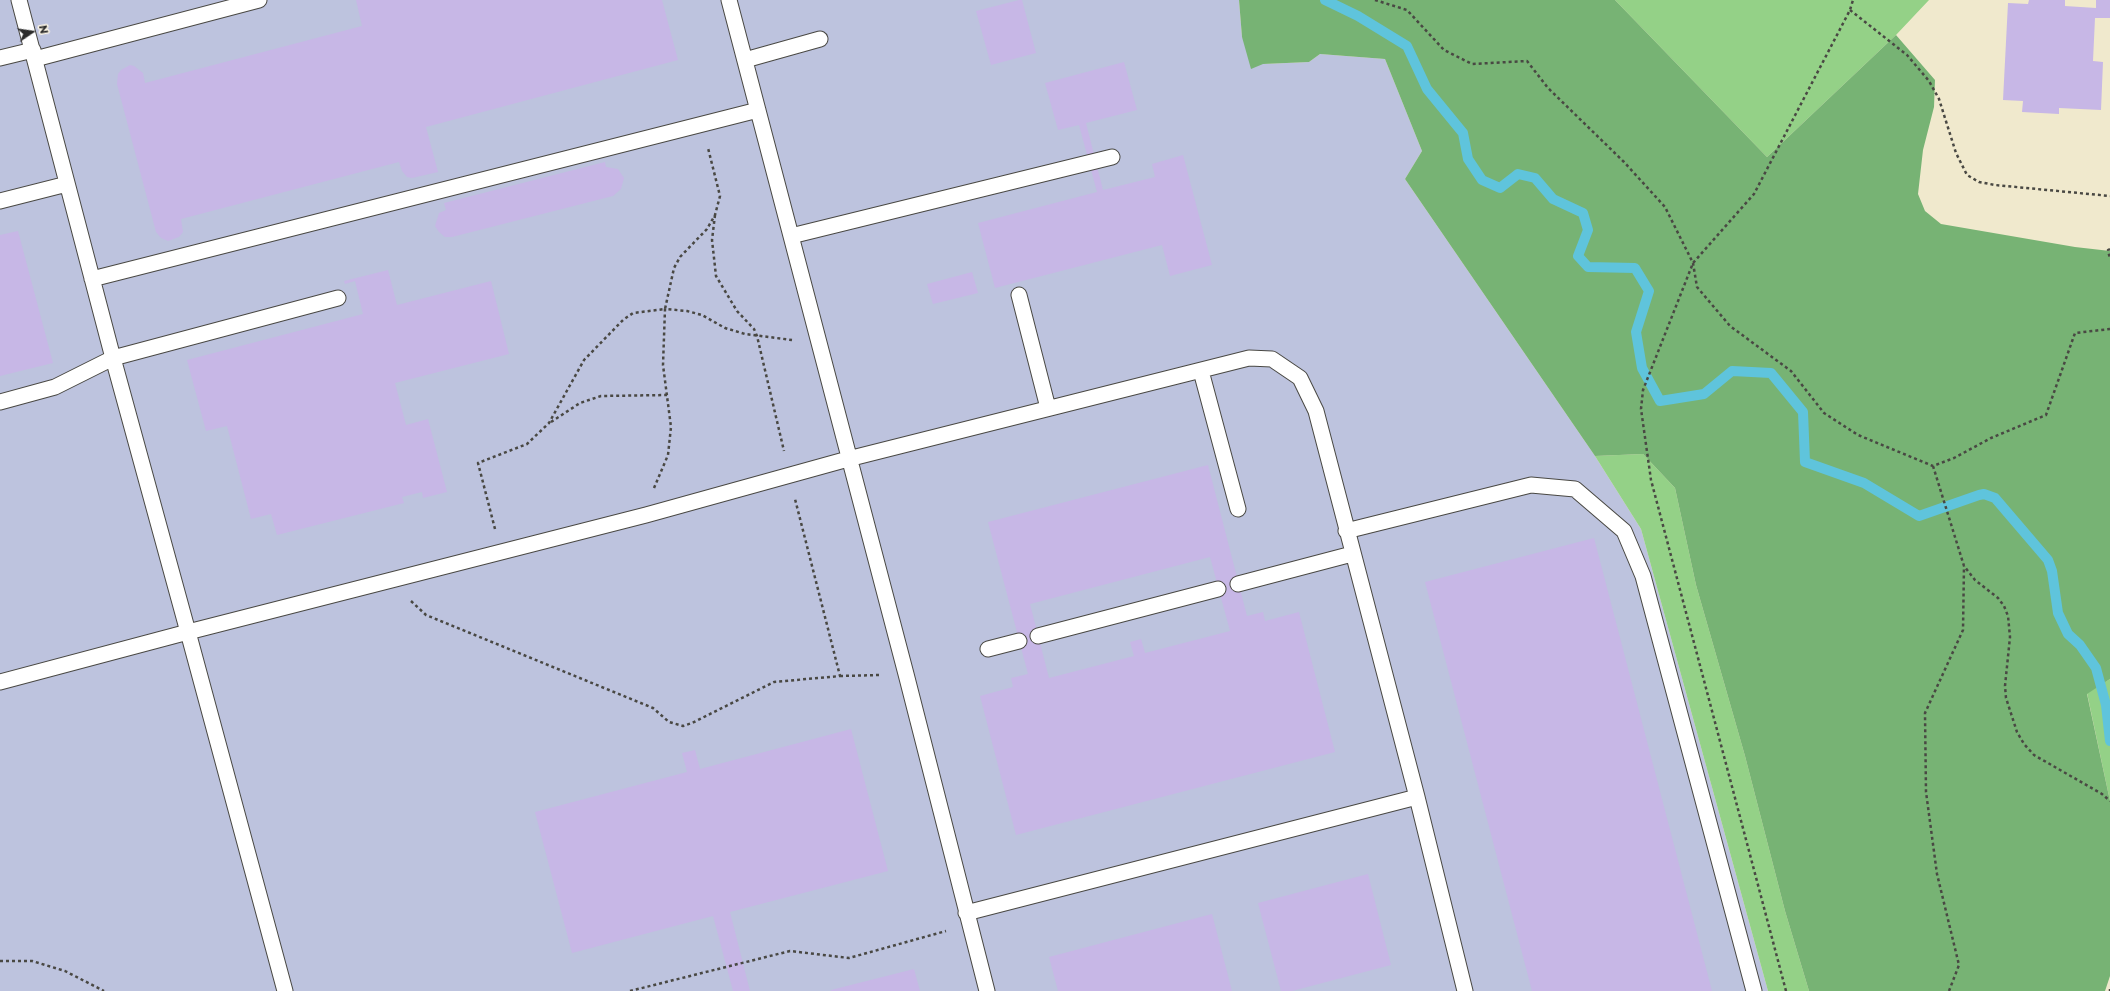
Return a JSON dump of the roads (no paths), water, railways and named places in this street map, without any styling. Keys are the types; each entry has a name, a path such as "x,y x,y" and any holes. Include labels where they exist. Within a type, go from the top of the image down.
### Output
{"lane":[{"path":"19,0 113,358 285,991"},
{"path":"0,58 34,55 259,0"},
{"path":"729,0 848,459 906,674 986,991"},
{"path":"745,60 820,39"},
{"path":"92,279 701,123 758,110"},
{"path":"791,236 1112,157"},
{"path":"0,201 67,184"},
{"path":"1019,295 1048,408"},
{"path":"0,402 56,387 113,358 338,298"},
{"path":"0,682 389,580 646,515 848,459 1048,408 1249,358 1272,359 1300,378 1316,411 1352,554 1417,797 1465,991"},
{"path":"1201,371 1238,509"},
{"path":"1346,530 1531,485 1575,489 1624,531 1643,576 1754,991"},
{"path":"1238,584 1352,554"},
{"path":"1038,636 1218,589"},
{"path":"988,649 1019,641"},
{"path":"967,919 1417,797"}],"waterway":[{"path":"1325,0 1358,16 1407,46 1427,89 1463,133 1468,159 1482,180 1500,188 1518,174 1535,178 1553,199 1583,213 1588,230 1578,256 1588,267 1635,268 1649,291 1636,332 1642,368 1660,401 1704,394 1732,371 1771,373 1803,412 1805,462 1864,483 1919,516 1979,495 1984,494 1995,498 2048,560 2052,571 2058,613 2068,634 2080,645 2096,668 2106,705 2110,741"}]}
